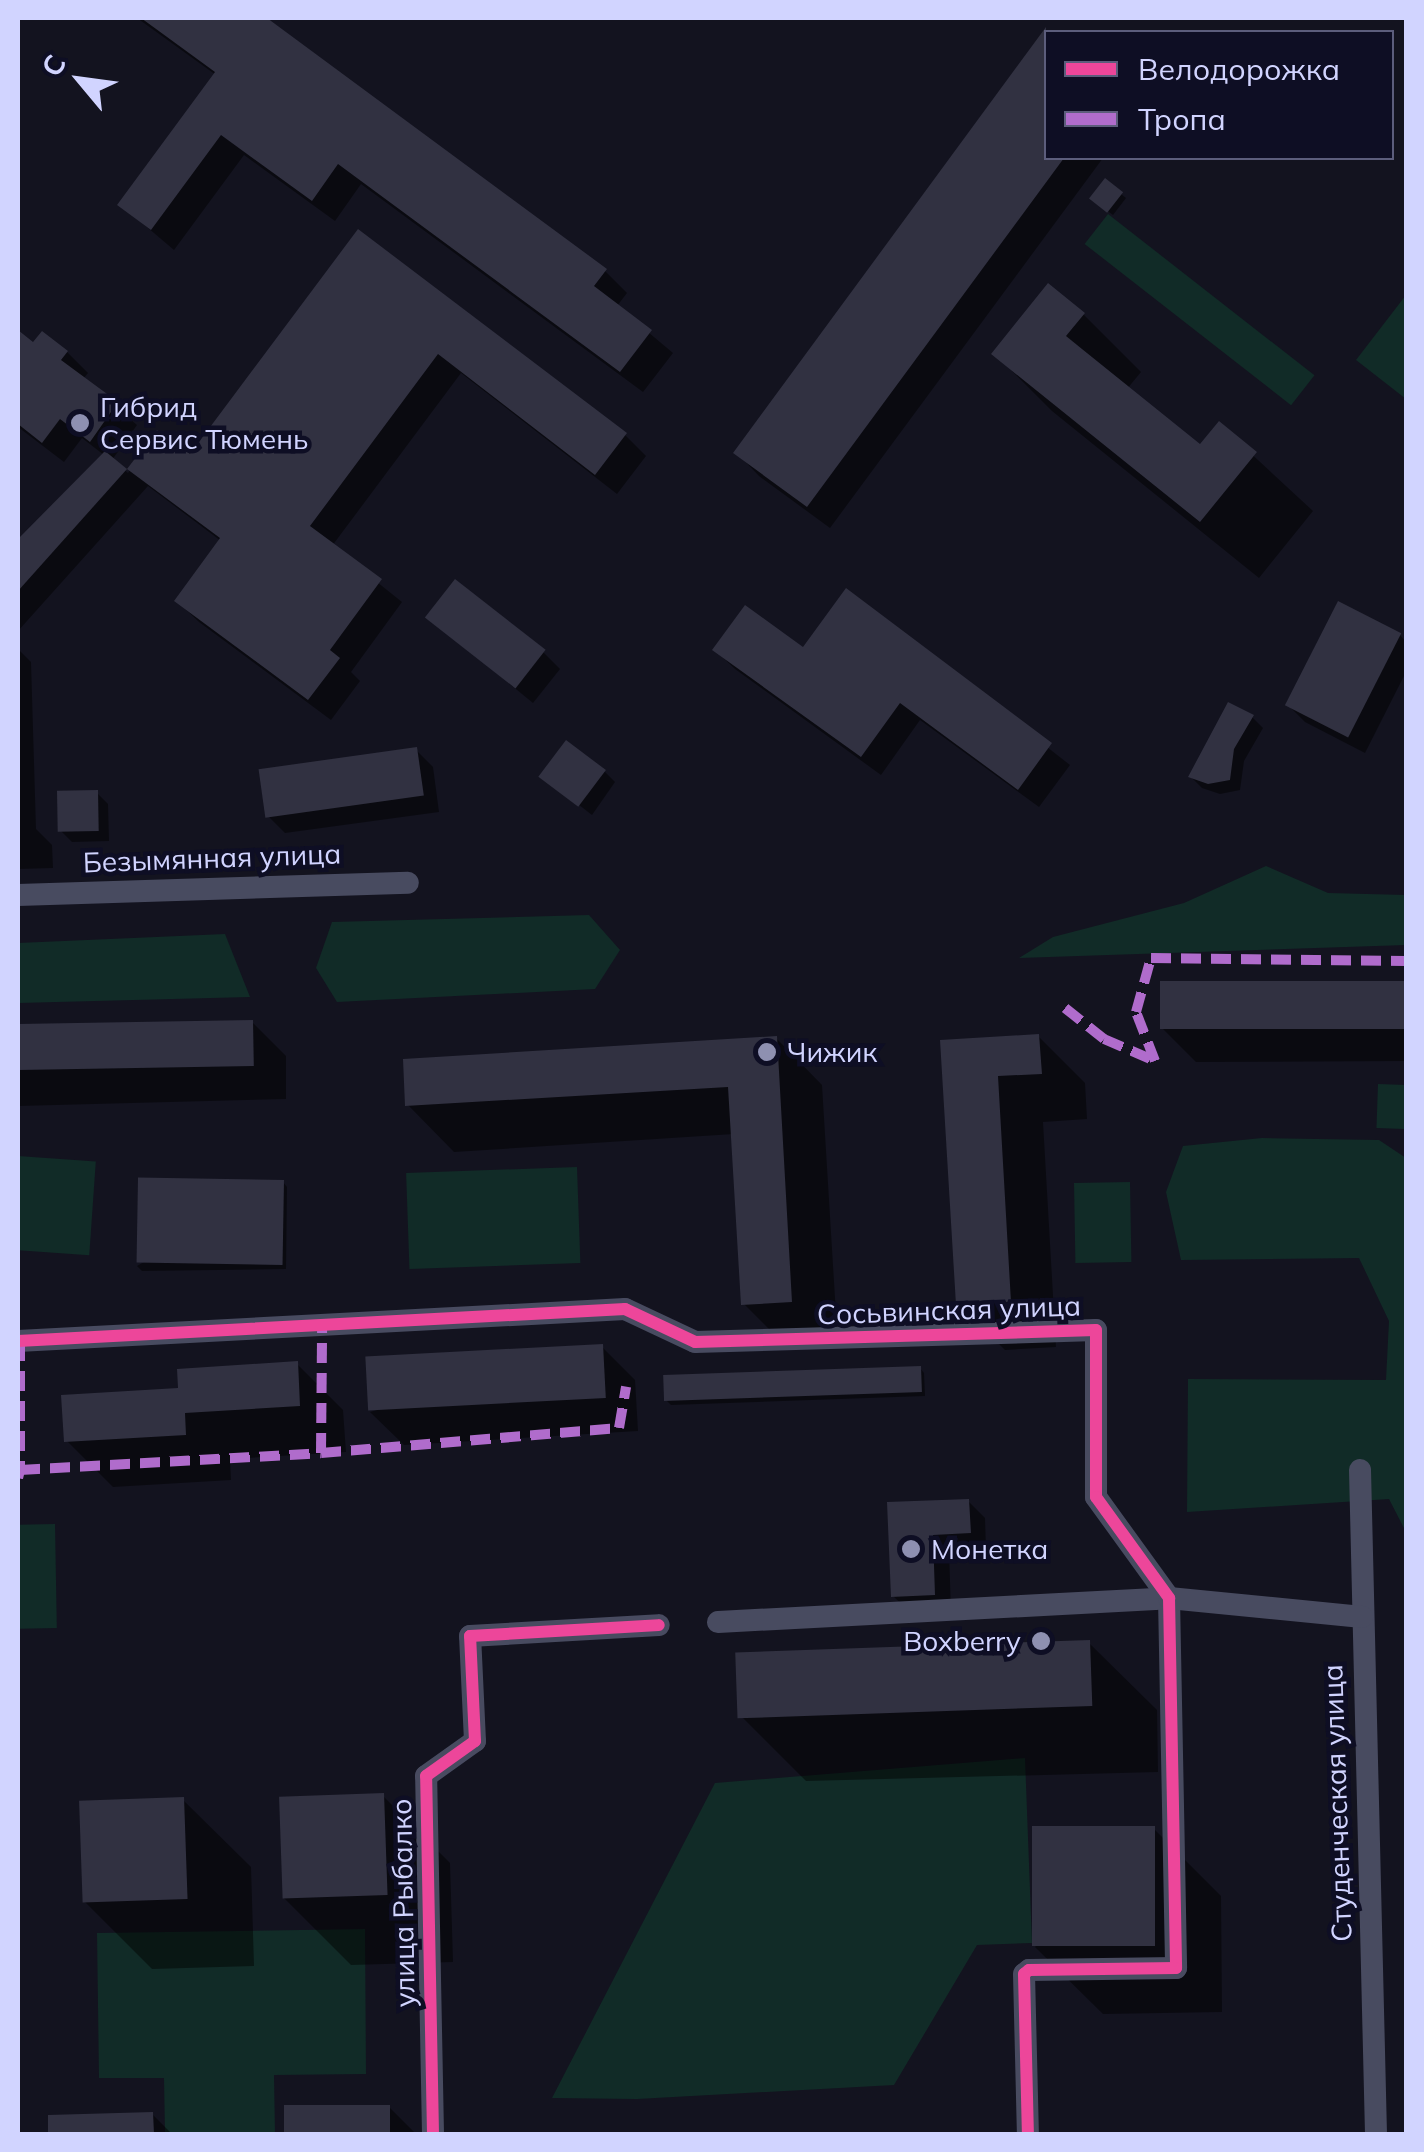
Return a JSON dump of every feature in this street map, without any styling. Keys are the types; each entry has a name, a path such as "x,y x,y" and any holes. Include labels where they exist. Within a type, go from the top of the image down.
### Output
{"street":[{"name":"Безымянная улица","path":"18,895 408,883"},
{"name":"Сосьвинская улица","path":"18,1341 625,1310 695,1342 1096,1330 1096,1496 1169,1598"},
{"name":"Студенческая улица","path":"1360,1470 1376,2134"},
{"path":"718,1622 1169,1598 1362,1617"},
{"path":"1028,2134 1024,1974 1029,1970 1176,1968 1169,1598"},
{"name":"улица Рыбалко","path":"433,2134 426,1776 476,1741 470,1636 659,1626"}],"green space":[{"path":"1108,214 1314,375 1291,405 1085,244"},
{"path":"1406,295 1406,399 1356,360"},
{"path":"1266,866 1328,893 1406,895 1406,945 1019,958 1053,937 1184,903"},
{"path":"589,915 620,950 595,989 337,1002 316,968 332,922"},
{"path":"225,934 250,997 18,1003 18,943"},
{"path":"1378,1084 1406,1085 1404,1129 1376,1128"},
{"path":"1262,1138 1379,1140 1406,1158 1406,1532 1389,1499 1187,1512 1188,1379 1386,1380 1389,1321 1359,1258 1181,1260 1166,1192 1183,1146"},
{"path":"18,1156 96,1161 89,1255 18,1250"},
{"path":"577,1167 580,1263 409,1269 406,1173"},
{"path":"1130,1182 1131,1262 1075,1263 1074,1183"},
{"path":"55,1524 57,1628 20,1629 18,1525"},
{"path":"1025,1758 1032,1943 977,1945 894,2085 637,2099 552,2098 715,1783"},
{"path":"365,1929 366,2074 274,2075 275,2134 165,2134 164,2078 99,2078 97,1933"}],"building":[{"path":"141,18 267,18 607,269 594,286 652,330 620,372 338,164 312,201 221,135 151,230 117,205 215,72"},
{"path":"1046,27 1044,160 1063,160 807,507 733,453"},
{"path":"1105,178 1123,192 1107,213 1089,198"},
{"path":"358,229 627,433 595,475 438,354 310,526 382,579 330,650 340,658 308,700 174,601 220,538 127,469 157,430 190,454"},
{"path":"1048,283 1085,313 1066,336 1082,349 1200,444 1219,421 1257,452 1200,522 991,354"},
{"path":"18,330 33,342 42,331 68,351 61,360 118,402 90,442 60,419 42,443 18,424"},
{"path":"105,451 127,469 18,591 18,539"},
{"path":"455,579 546,650 515,688 425,618"},
{"path":"846,588 1052,743 1018,790 900,703 861,757 712,650 745,605 803,647"},
{"path":"1338,601 1401,633 1348,737 1285,705"},
{"path":"1228,702 1254,715 1234,749 1230,780 1208,784 1188,777"},
{"path":"566,740 606,770 578,807 538,777"},
{"path":"417,747 424,796 265,818 259,769"},
{"path":"98,790 99,831 58,832 57,791"},
{"path":"1160,981 1406,981 1406,1029 1160,1029"},
{"path":"253,1020 254,1066 19,1070 18,1024"},
{"path":"1039,1034 1042,1074 998,1076 1011,1302 956,1305 940,1040"},
{"path":"777,1036 792,1302 741,1305 728,1087 405,1106 403,1059"},
{"path":"138,1177 284,1180 283,1265 137,1262"},
{"path":"603,1344 606,1398 368,1410 365,1356"},
{"path":"298,1361 300,1406 185,1413 186,1435 64,1442 61,1395 178,1388 177,1369"},
{"path":"921,1366 922,1392 664,1401 663,1375"},
{"name":"Монетка","path":"969,1499 971,1533 933,1535 935,1595 891,1597 887,1502"},
{"path":"1090,1640 1092,1706 738,1718 735,1652"},
{"path":"384,1793 388,1895 283,1899 279,1797"},
{"path":"184,1797 188,1899 83,1903 79,1801"},
{"path":"1032,1826 1155,1826 1155,1946 1032,1946"},
{"path":"284,2105 390,2105 390,2134 284,2134"},
{"path":"153,2112 154,2134 48,2134 48,2115"}],"marked path":[{"path":"1155,1061 1136,1012 1151,958 1406,961"},
{"path":"1065,1008 1104,1039 1155,1061"},
{"path":"18,1478 20,1470 321,1453 322,1327"},
{"path":"20,1341 20,1470"},
{"path":"321,1453 619,1428 626,1387"}],"cycle path":[{"path":"18,1341 625,1309 695,1342 1096,1330 1096,1497 1169,1598 1176,1968 1029,1970 1024,1974 1028,2134"},
{"path":"433,2134 426,1776 475,1741 470,1636 659,1625"}],"place":[{"name":"Гибрид Сервис Тюмень","path":"80,423"},
{"name":"Чижик","path":"767,1052"},
{"name":"Монетка","path":"911,1549"},
{"name":"Boxberry","path":"1041,1641"}]}
